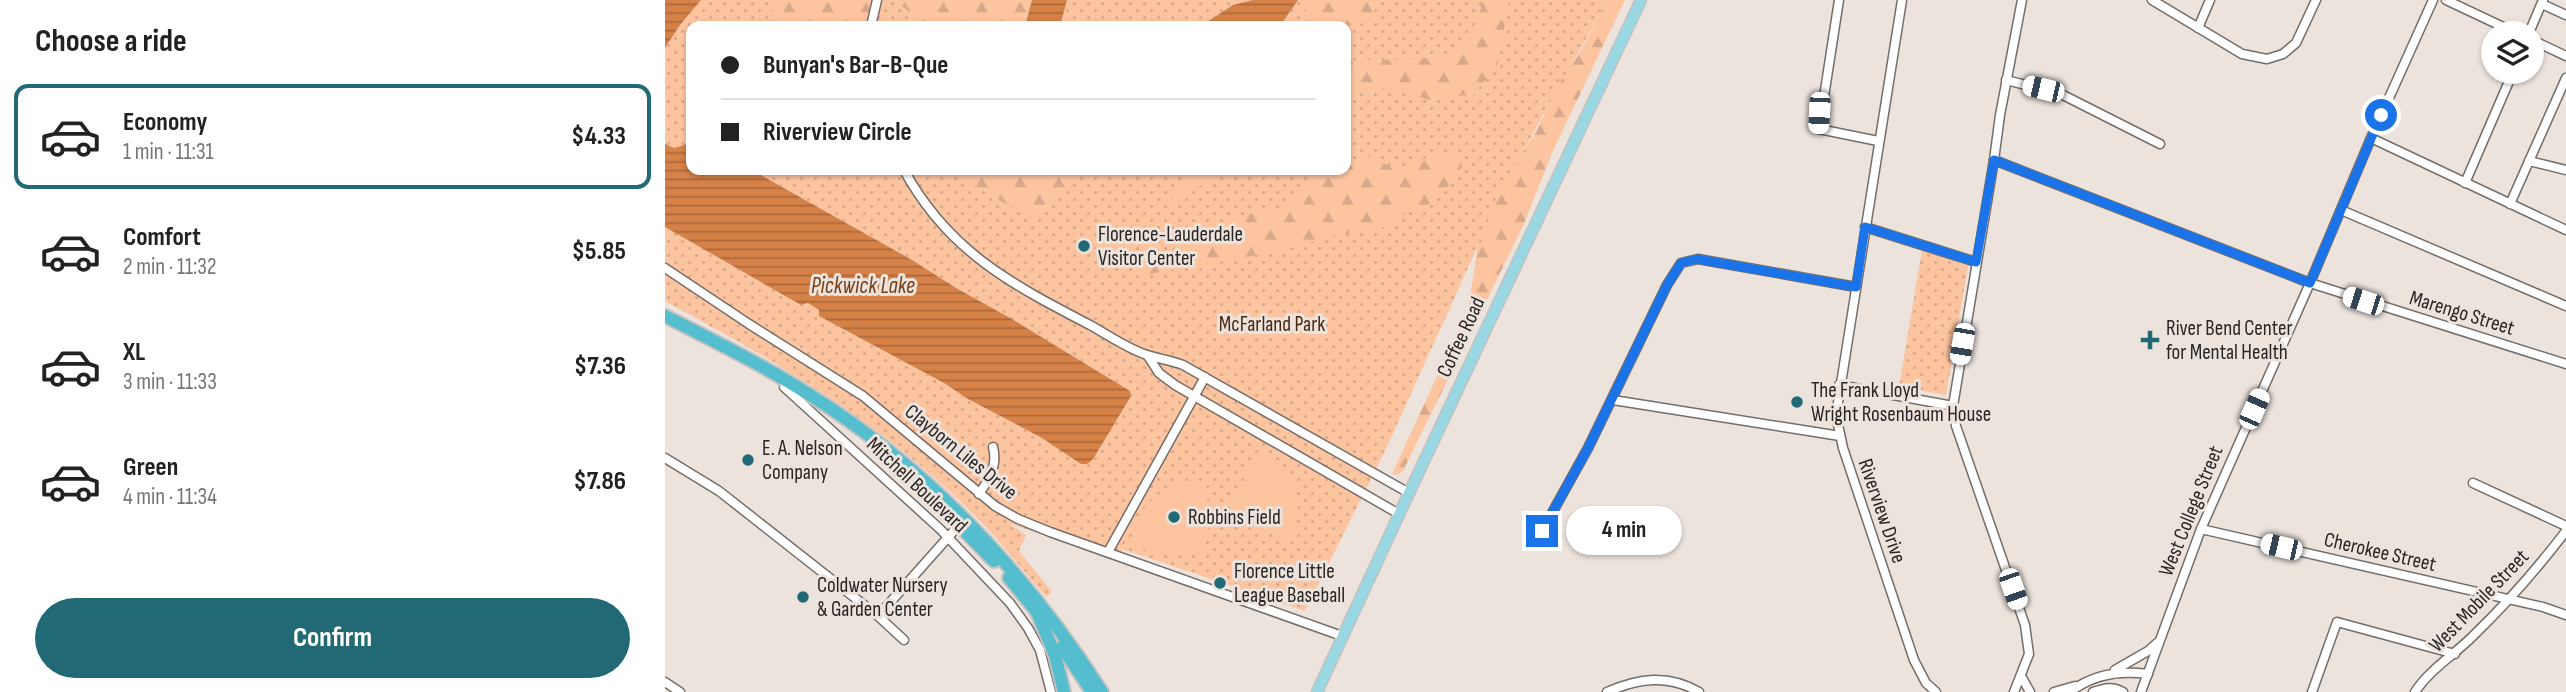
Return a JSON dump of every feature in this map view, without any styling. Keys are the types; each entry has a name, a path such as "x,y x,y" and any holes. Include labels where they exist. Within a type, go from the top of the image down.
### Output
{"highway":[{"path":"665,316 810,394 914,472 966,519 1029,588 1102,692"},
{"path":"665,324 784,387 876,450 922,489 990,556 1022,594 1092,692"},
{"path":"1035,610 1055,655 1064,692"}],"main road":[{"name":"Coffee Road","path":"1317,692 1641,0"}],"street":[{"path":"872,21 877,0"},
{"path":"1839,0 1819,129 1878,141"},
{"name":"Riverview Drive","path":"1902,0 1836,415 1840,436 1914,660 1926,682 1936,692"},
{"path":"2014,692 2029,654 2025,625 1956,426 1953,406 2006,80 2022,0"},
{"path":"2152,0 2242,54 2258,58 2276,57 2296,43 2316,0"},
{"path":"2198,28 2210,0"},
{"name":"West College Street","path":"2141,692 2201,529 2433,0"},
{"path":"2446,0 2491,21"},
{"path":"2534,21 2543,2 2566,15"},
{"path":"2544,46 2566,56"},
{"path":"2006,80 2061,94 2160,144"},
{"path":"2465,183 2508,84"},
{"path":"2510,204 2565,84"},
{"path":"2371,138 2566,230"},
{"name":"Marengo Street","path":"1994,160 2310,283 2566,364"},
{"path":"2529,161 2566,170"},
{"path":"907,175 938,222 970,254 992,269 1066,313 1148,356 1167,358 1205,377 1409,493"},
{"path":"2341,209 2566,306"},
{"path":"1865,227 1976,262"},
{"path":"1542,531 1613,400 1675,270 1689,259 1856,287"},
{"name":"Clayborn Liles Drive","path":"665,268 863,396 979,494 1018,519 1342,636"},
{"path":"1148,356 1159,373 1194,397 1399,514"},
{"path":"1108,552 1205,377"},
{"path":"1839,385 1953,406"},
{"name":"Mitchell Boulevard","path":"784,387 948,537 1010,603 1028,628 1039,650 1051,692"},
{"path":"1613,400 1840,436"},
{"path":"979,494 993,472 993,447"},
{"path":"665,458 697,476 878,616 904,640"},
{"path":"2473,483 2566,529"},
{"path":"878,616 959,525"},
{"name":"Cherokee Street","path":"2201,529 2566,615"},
{"name":"West Mobile Street","path":"2414,692 2510,600 2566,529"},
{"path":"1010,603 1022,594"},
{"path":"2312,692 2337,622 2455,654"},
{"path":"2108,674 2148,651 2159,641"},
{"path":"2070,692 2094,678 2108,674 2148,674"},
{"path":"2021,676 2030,692"},
{"path":"1607,692 1639,681 1656,679 1682,683 1699,692"},
{"path":"665,682 680,692"},
{"path":"2054,692 2078,686"},
{"path":"2093,692 2105,688 2116,688 2123,692"}],"green space":[{"name":"McFarland Park","path":"701,0 1607,0 1503,191 1476,258 1477,248 1385,451 1305,611 1122,549 1116,560 1008,523 1026,535 1019,551 1052,592 1046,597 982,523 901,450 787,371 665,301 665,227 801,305 808,303 819,310 819,316 944,383 1081,463 1130,391 912,260 761,175 1351,175 1351,21 686,21 686,144 674,148 665,144 665,48"},
{"path":"774,0 871,0 868,21 769,21 773,13"},
{"path":"895,0 1032,0 1026,21 920,21"},
{"path":"1308,0 1370,0 1375,8 1373,17 1357,26 1351,26 1351,21 1305,21"},
{"path":"1482,0 1509,0 1498,64 1473,96 1457,95 1432,101 1384,88 1351,94 1351,61 1413,59 1448,53 1467,38 1479,15"},
{"path":"1607,0 1625,0 1552,153 1523,226 1403,471 1397,475 1392,474 1468,309 1476,258 1499,189 1536,132 1559,84 1581,51"},
{"path":"1443,156 1461,156 1462,167 1446,189 1431,203 1382,228 1327,236 1304,245 1268,253 1138,276 1135,274 1157,257 1203,232 1245,215 1273,210 1287,204 1322,175 1351,175 1351,161 1371,157 1394,166 1404,166"},
{"path":"964,175 1073,175 1052,202 1034,215 1023,214 965,180"},
{"path":"1191,175 1216,175 1171,206 1169,203"},
{"path":"1922,250 1968,266 1946,395 1899,387"},
{"path":"1256,452 1281,469 1295,489 1298,512 1291,542 1233,517 1231,509"},
{"name":"Robbins Field","path":"1206,480 1208,527 1206,541 1201,550 1191,555 1177,555 1131,546 1139,517 1155,498 1178,486"}],"water":[{"path":"665,0 701,0 665,48"},
{"path":"1032,0 1067,0 1061,21 1026,21"},
{"path":"1253,0 1298,0 1283,21 1209,21 1233,5"},
{"name":"Pickwick Lake","path":"665,144 674,148 686,144 686,175 761,175 912,260 1130,391 1131,396 1093,459 1087,464 1081,464 1042,438 819,316 819,310 808,303 801,305 665,227"}],"place":[{"name":"Florence-Lauderdale Visitor Center","path":"1084,246"},
{"name":"River Bend Center for Mental Health","path":"2150,340"},
{"name":"The Frank Lloyd Wright Rosenbaum House","path":"1797,402"},
{"name":"E. A. Nelson Company","path":"748,460"},
{"name":"Robbins Field","path":"1174,517"},
{"name":"Florence Little League Baseball","path":"1220,583"},
{"name":"Coldwater Nursery & Garden Center","path":"803,597"}],"route":[{"path":"1542,531 1613,400 1675,270 1689,259 1856,287 1865,227 1976,262 1994,160 2310,283 2381,115"}]}
